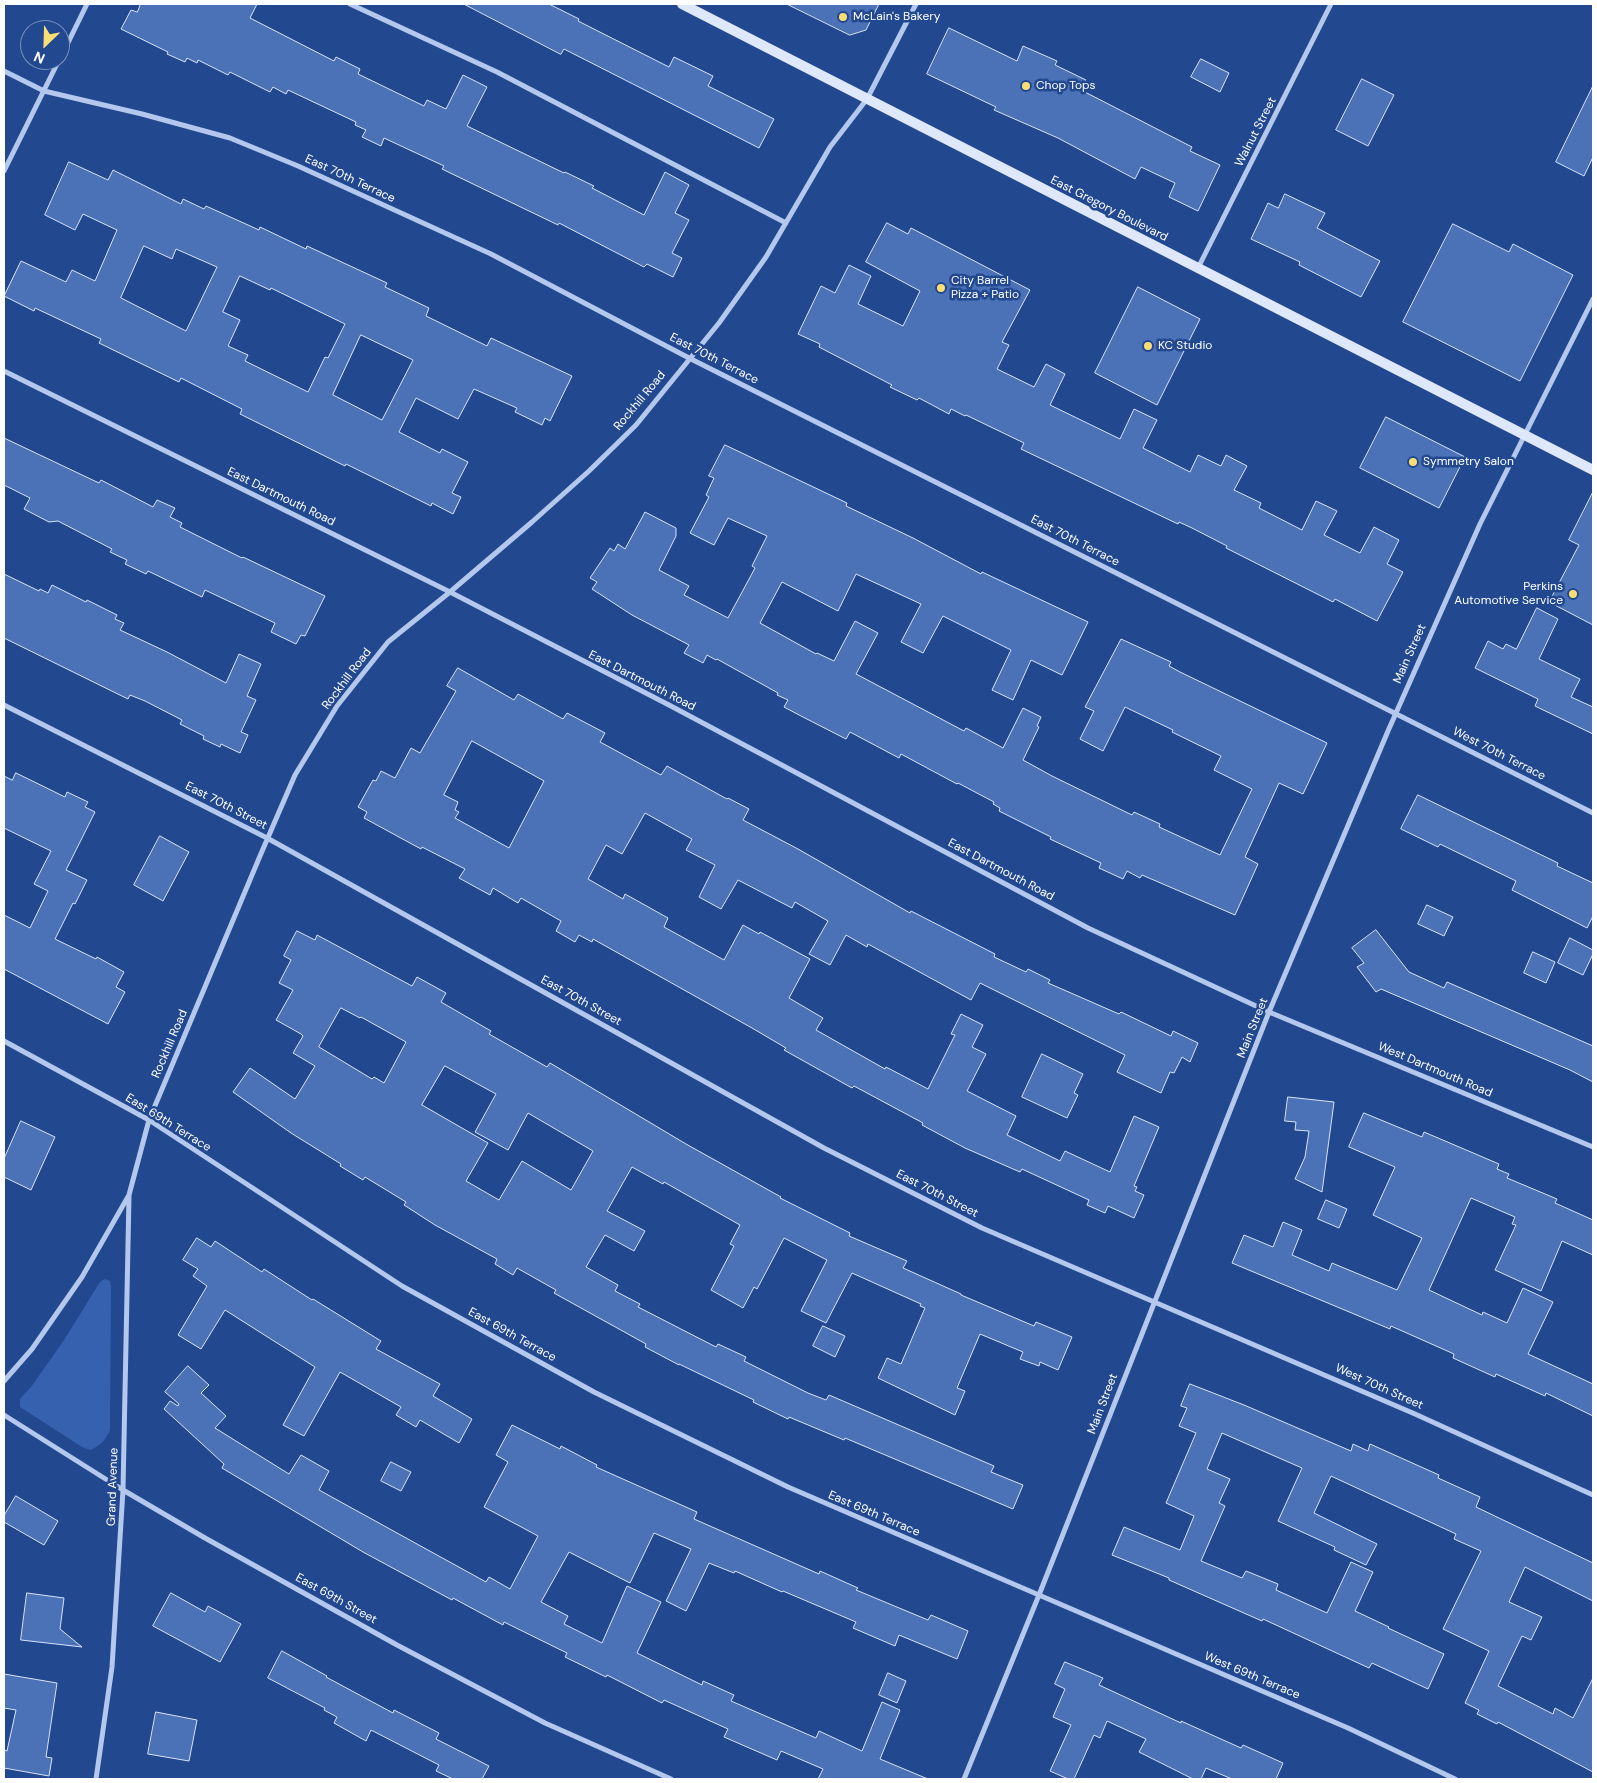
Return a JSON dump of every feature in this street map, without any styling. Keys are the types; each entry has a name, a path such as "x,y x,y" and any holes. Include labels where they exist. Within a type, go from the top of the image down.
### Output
{"main road":[{"name":"East Gregory Boulevard","path":"682,4 1593,470"}],"street":[{"path":"70,39 87,4"},
{"path":"350,4 497,72 786,223"},
{"path":"867,99 916,4"},
{"name":"Walnut Street","path":"1198,268 1331,4"},
{"path":"4,171 55,70"},
{"name":"East 70th Terrace","path":"4,71 44,91 142,114 230,138 491,254 689,358 1395,714"},
{"name":"Rockhill Road","path":"4,1381 32,1349 82,1276 129,1195 148,1120 267,838 295,775 337,706 388,642 532,522 636,425 740,296 766,257 830,147 867,99"},
{"name":"Main Street","path":"964,1779 1270,1012 1395,714 1480,524 1593,299"},
{"name":"East Dartmouth Road","path":"4,371 450,592 669,705 1088,928 1270,1012"},
{"name":"East 70th Street","path":"4,705 267,838 824,1148 982,1228 1155,1301"},
{"name":"West 70th Terrace","path":"1395,714 1593,812"},
{"name":"West Dartmouth Road","path":"1270,1012 1593,1147"},
{"name":"East 69th Terrace","path":"4,1041 148,1120 402,1286 594,1392 788,1488 1039,1595"},
{"name":"Grand Avenue","path":"96,1779 112,1667 123,1490 129,1195"},
{"name":"West 70th Street","path":"1155,1301 1414,1414 1593,1495"},
{"name":"East 69th Street","path":"4,1415 123,1490 214,1543 478,1688 545,1723 671,1779"},
{"name":"West 69th Terrace","path":"1039,1595 1348,1728 1455,1779"}],"shaded area":[{"path":"105,1279 110,1281 111,1287 110,1430 102,1442 90,1450 82,1447 20,1407 20,1399 31,1387 64,1340 100,1282"}],"building":[{"path":"141,4 257,4 250,18 334,61 336,57 360,69 358,74 424,106 427,100 446,109 463,75 487,87 467,126 594,186 592,188 644,215 665,172 689,185 675,213 689,220 672,253 682,258 673,277 647,264 644,267 559,223 558,225 442,169 444,166 384,138 381,146 362,137 366,130 355,125 356,122 288,90 286,94 273,87 270,92 230,72 228,75 198,60 197,63 187,58 185,62 167,54 168,52 121,29 131,10 137,12"},
{"path":"464,4 549,4 579,19 578,21 669,67 674,57 713,76 708,86 774,119 759,148 564,49 561,54"},
{"name":"McLain's Bakery","path":"787,4 879,4 866,30 850,35"},
{"path":"949,28 1017,61 1023,46 1057,61 1055,65 1086,80 1081,90 1192,147 1190,151 1220,165 1198,211 1169,197 1175,183 1141,167 1135,179 1058,138 994,110 996,107 927,74"},
{"path":"1201,59 1229,73 1220,92 1191,77"},
{"path":"1362,79 1394,95 1368,146 1336,130"},
{"path":"1593,86 1593,157 1584,176 1556,162"},
{"path":"69,162 108,180 113,170 181,204 183,199 204,209 206,206 259,230 260,227 306,249 307,246 387,283 385,287 429,308 426,316 487,346 491,338 572,376 550,421 545,418 542,425 515,412 517,408 474,389 458,419 416,398 399,432 440,453 442,449 468,462 452,493 461,497 453,514 432,503 431,506 346,464 345,466 240,414 242,409 181,378 179,382 99,343 101,339 35,308 34,311 4,296 21,261 66,282 72,270 95,281 117,230 83,214 75,230 45,215","holes":["144,246 172,259 176,249 217,267 186,331 121,298","240,276 270,290 271,288 345,324 328,358 325,357 308,392 245,361 248,355 228,346 240,320 223,312","361,335 413,360 382,420 333,395"]},
{"path":"1285,194 1325,213 1317,228 1380,261 1361,297 1299,265 1300,262 1251,239 1268,203 1278,208"},
{"path":"887,223 908,234 911,228 1030,290 1002,342 1009,345 997,369 1034,387 1046,364 1065,374 1050,405 1120,439 1134,409 1157,420 1143,448 1190,472 1198,455 1221,466 1226,455 1247,466 1234,490 1261,503 1259,508 1302,530 1316,501 1337,511 1324,535 1360,553 1374,527 1399,540 1387,564 1403,572 1377,621 1335,599 1333,602 1226,548 1227,546 1192,528 1179,522 1178,524 1021,449 1024,443 966,415 951,409 949,414 919,398 917,400 890,387 892,385 819,347 820,344 798,334 821,286 835,293 849,265 871,276 858,304 903,326 920,291 866,262"},
{"path":"1453,224 1509,252 1513,244 1573,275 1520,381 1403,322"},
{"name":"KC Studio","path":"1138,287 1200,319 1157,405 1095,373"},
{"name":"Symmetry Salon","path":"1386,417 1465,457 1439,508 1360,468"},
{"path":"4,438 99,483 101,480 153,507 157,500 175,508 170,517 182,523 180,527 325,596 305,636 301,635 296,644 271,632 275,623 205,590 202,597 148,571 146,574 125,564 127,560 110,552 112,549 58,521 49,522 24,509 30,498 4,485"},
{"path":"725,445 847,503 846,506 913,538 981,574 982,572 1088,622 1062,675 1031,660 1013,700 992,690 1011,650 943,616 923,653 901,642 921,604 856,574 838,611 782,582 760,623 816,654 834,661 855,621 878,633 856,674 964,731 966,728 1003,748 1023,708 1041,717 1037,726 1039,727 1023,760 1052,776 1132,815 1134,812 1160,824 1159,827 1220,855 1252,789 1214,770 1221,756 1125,707 1103,751 1080,739 1094,711 1085,707 1121,639 1171,662 1169,666 1180,672 1327,743 1303,794 1279,783 1245,857 1258,864 1235,915 1142,875 1140,878 1127,871 1123,879 1099,868 1101,863 1050,839 1051,837 999,811 1000,808 993,804 994,802 958,783 901,754 899,758 850,732 846,739 801,716 784,707 788,700 777,695 778,693 717,659 707,655 703,663 684,653 689,645 632,615 592,589 597,582 590,578 610,548 614,551 618,544 625,549 645,512 676,528 676,536 659,570 689,586 684,595 728,618 755,568 752,566 767,536 728,518 714,545 690,533 709,497 706,495 714,478 709,476"},
{"path":"1593,492 1593,625 1549,602 1579,545 1569,540"},
{"path":"4,574 39,591 40,589 48,593 52,585 86,602 87,600 117,615 115,619 124,623 120,630 226,683 239,654 261,664 247,696 256,700 241,732 248,735 240,753 221,744 220,747 203,739 204,736 180,724 182,720 145,701 130,695 128,699 4,638"},
{"path":"1537,608 1558,619 1539,659 1580,679 1571,697 1593,707 1593,734 1535,706 1538,699 1475,668 1488,641 1503,649 1506,644 1516,649"},
{"path":"458,668 514,700 518,694 563,719 567,713 605,733 600,742 661,775 667,766 749,809 743,820 910,913 911,911 995,954 994,957 1026,972 1028,969 1050,980 1048,983 1119,1014 1121,1012 1171,1036 1173,1031 1198,1043 1190,1062 1182,1057 1174,1073 1170,1072 1161,1093 1117,1072 1125,1055 980,983 971,1000 868,944 867,947 846,935 830,965 809,954 828,921 795,902 792,908 738,880 721,909 699,897 715,865 686,850 692,839 645,813 622,854 606,845 588,879 623,899 625,894 668,918 664,927 724,960 743,925 810,959 789,998 823,1018 816,1030 885,1069 886,1067 928,1089 955,1035 951,1034 961,1014 983,1025 972,1047 986,1054 967,1091 1016,1116 1007,1135 1060,1161 1065,1151 1110,1172 1134,1116 1159,1127 1134,1186 1137,1187 1135,1191 1144,1195 1134,1218 1108,1206 1105,1213 1087,1205 1089,1200 1022,1169 1020,1172 965,1148 922,1125 923,1123 854,1086 852,1088 784,1050 786,1048 752,1028 593,939 592,942 579,935 575,942 556,931 561,921 521,898 518,903 493,888 490,895 459,878 465,869 422,847 421,849 364,818 367,812 358,807 373,780 376,781 381,771 395,778 411,748 420,753 456,691 447,686","holes":["472,741 544,781 509,848 455,818 459,812 455,810 458,802 444,795"]},
{"path":"16,773 65,797 67,792 88,802 85,807 95,812 66,870 87,880 55,939 96,959 97,957 124,972 116,987 125,992 108,1024 4,969 4,915 30,928 48,891 34,884 51,851 4,828 4,776 12,780"},
{"path":"1418,795 1558,863 1557,866 1593,883 1593,916 1587,928 1512,890 1516,881 1440,844 1438,847 1401,829"},
{"path":"160,836 189,852 163,901 134,885"},
{"path":"1427,905 1453,917 1444,936 1418,924"},
{"path":"1376,930 1409,972 1444,988 1447,982 1593,1046 1593,1082 1570,1070 1381,989 1376,992 1357,967 1364,963 1352,948"},
{"path":"297,931 315,940 317,935 412,986 417,977 446,993 441,1002 491,1031 489,1034 547,1067 550,1063 780,1198 850,1233 849,1236 907,1261 903,1268 1034,1326 1036,1322 1072,1337 1058,1370 1040,1362 1039,1366 1020,1359 1023,1352 980,1334 957,1388 965,1391 955,1415 878,1378 887,1358 901,1364 925,1308 920,1306 921,1304 852,1273 826,1323 801,1311 827,1260 784,1238 757,1289 754,1287 743,1308 711,1290 734,1246 730,1244 740,1225 664,1182 663,1184 632,1167 607,1211 645,1231 634,1251 605,1235 586,1267 618,1285 615,1291 640,1304 638,1307 716,1347 718,1344 746,1357 744,1361 808,1393 826,1400 829,1395 994,1466 991,1472 1023,1485 1013,1509 845,1438 844,1440 789,1417 788,1419 753,1402 754,1400 645,1347 646,1344 554,1293 556,1290 517,1268 513,1275 495,1264 497,1259 435,1225 404,1205 406,1202 365,1177 363,1180 340,1166 341,1164 291,1133 233,1092 250,1068 295,1099 315,1066 293,1053 303,1036 276,1020 293,990 279,983 291,960 284,956","holes":["341,1008 406,1042 384,1083 374,1077 372,1079 319,1047","445,1066 496,1094 475,1132 508,1150 528,1113 593,1151 571,1190 522,1161 499,1200 466,1181 488,1143 422,1105"]},
{"path":"1570,938 1593,950 1583,975 1558,963"},
{"path":"1533,952 1555,962 1546,983 1524,973"},
{"path":"1042,1054 1083,1074 1074,1093 1078,1095 1067,1118 1022,1097"},
{"path":"1288,1097 1334,1102 1322,1192 1295,1179 1305,1157 1309,1131 1295,1130 1296,1122 1285,1121"},
{"path":"1364,1113 1422,1137 1424,1132 1499,1164 1497,1169 1509,1174 1507,1178 1557,1199 1555,1203 1593,1220 1593,1255 1562,1241 1541,1291 1495,1270 1516,1225 1512,1224 1515,1217 1471,1198 1429,1290 1482,1315 1483,1312 1507,1323 1523,1288 1553,1302 1528,1354 1593,1384 1593,1416 1546,1393 1545,1396 1496,1374 1495,1377 1453,1358 1454,1354 1391,1326 1390,1329 1232,1263 1244,1235 1273,1247 1283,1222 1302,1230 1292,1255 1329,1271 1332,1263 1397,1290 1422,1238 1373,1215 1395,1167 1349,1147"},
{"path":"21,1121 55,1137 31,1190 4,1177 4,1159"},
{"path":"1326,1200 1347,1209 1339,1228 1318,1219"},
{"path":"197,1238 211,1247 215,1241 262,1272 264,1269 381,1341 376,1349 440,1384 433,1396 472,1419 459,1443 420,1420 416,1427 396,1415 401,1407 340,1372 304,1436 283,1425 315,1367 225,1310 201,1349 178,1335 207,1286 193,1276 198,1269 183,1260"},
{"path":"823,1326 845,1336 835,1357 813,1346"},
{"path":"188,1366 209,1385 201,1393 226,1416 215,1428 289,1474 301,1455 329,1471 319,1490 486,1582 489,1577 510,1589 538,1536 484,1507 508,1462 496,1455 512,1425 560,1449 561,1446 597,1465 596,1467 697,1512 694,1519 819,1574 820,1571 858,1588 856,1590 928,1620 931,1615 968,1631 957,1659 899,1635 895,1646 853,1628 856,1622 735,1571 734,1573 709,1563 686,1611 666,1601 691,1549 654,1533 630,1583 569,1552 541,1602 568,1616 564,1624 602,1643 627,1586 661,1602 637,1653 702,1685 703,1681 734,1695 731,1701 816,1738 819,1731 862,1751 882,1702 900,1710 880,1759 928,1779 818,1779 823,1769 781,1751 777,1760 724,1737 728,1729 664,1700 662,1703 607,1675 606,1677 565,1657 567,1653 504,1622 503,1625 453,1598 452,1600 363,1552 222,1468 224,1464 164,1409 170,1401 178,1406 179,1404 165,1392"},
{"path":"1190,1384 1351,1451 1353,1444 1368,1451 1370,1444 1439,1475 1438,1478 1480,1497 1476,1507 1593,1563 1593,1601 1525,1567 1509,1602 1542,1617 1531,1640 1522,1636 1498,1686 1553,1714 1555,1708 1573,1718 1593,1678 1593,1772 1498,1722 1497,1724 1477,1714 1479,1710 1465,1703 1489,1651 1443,1629 1481,1551 1454,1539 1456,1534 1331,1476 1314,1513 1377,1544 1366,1565 1334,1550 1335,1547 1278,1521 1302,1468 1222,1433 1207,1469 1230,1479 1219,1503 1225,1506 1201,1561 1242,1578 1246,1571 1278,1584 1276,1590 1327,1613 1351,1562 1373,1572 1355,1611 1444,1654 1428,1689 1372,1663 1369,1668 1263,1619 1262,1621 1169,1580 1169,1578 1112,1555 1124,1527 1180,1550 1194,1516 1166,1503 1196,1433 1179,1426 1187,1408 1181,1406"},
{"path":"391,1462 411,1472 401,1491 381,1481"},
{"path":"16,1496 58,1521 44,1545 4,1522 4,1516"},
{"path":"27,1593 64,1598 60,1629 82,1647 21,1640"},
{"path":"171,1593 205,1612 208,1606 241,1624 220,1662 153,1626"},
{"path":"282,1651 393,1713 394,1710 439,1733 436,1739 489,1766 482,1779 453,1779 436,1771 439,1765 371,1730 366,1741 334,1723 337,1717 324,1710 325,1708 268,1678"},
{"path":"1065,1662 1103,1678 1099,1685 1181,1723 1181,1721 1241,1748 1243,1745 1283,1763 1276,1779 1232,1779 1206,1768 1201,1779 1193,1779 1139,1752 1146,1739 1107,1721 1100,1738 1094,1735 1074,1779 1068,1779 1050,1771 1071,1725 1053,1717 1065,1689 1055,1684"},
{"path":"888,1673 906,1681 897,1703 879,1695"},
{"path":"4,1674 57,1683 46,1757 52,1758 49,1776 4,1768 4,1750 7,1751 16,1710 4,1708"},
{"path":"156,1712 197,1720 189,1761 148,1754"}],"place":[{"name":"McLain's Bakery","path":"843,17"},
{"name":"Chop Tops","path":"1026,86"},
{"name":"City Barrel Pizza + Patio","path":"941,288"},
{"name":"KC Studio","path":"1148,346"},
{"name":"Symmetry Salon","path":"1413,462"},
{"name":"Perkins Automotive Service","path":"1573,594"}]}
